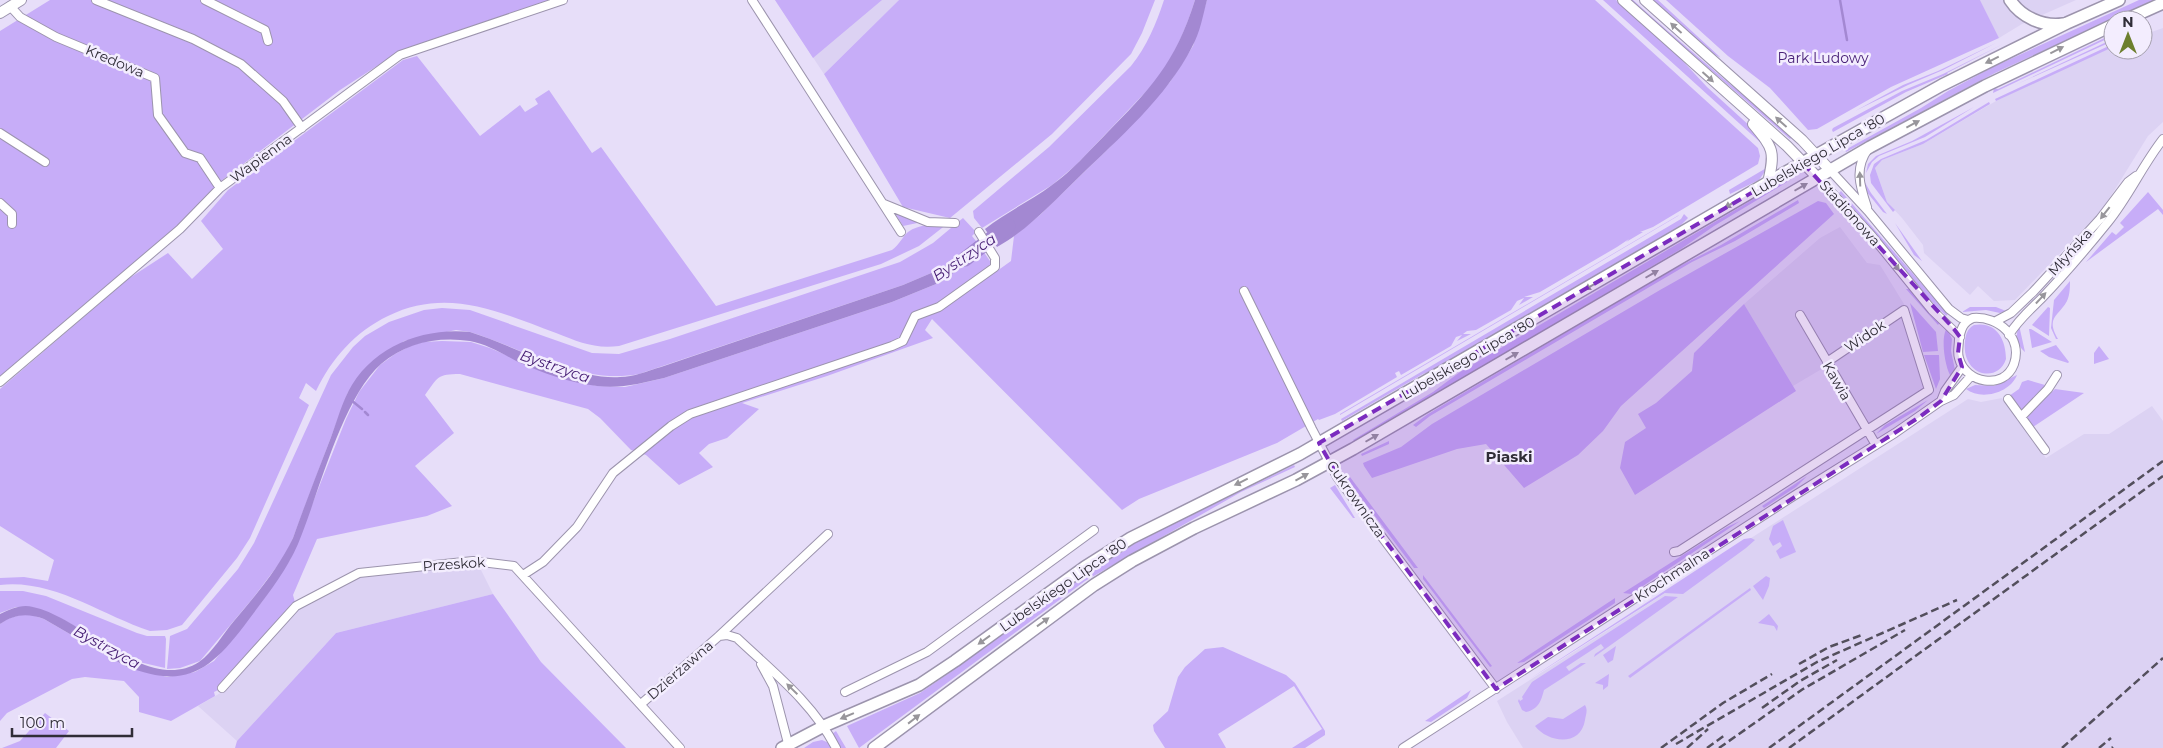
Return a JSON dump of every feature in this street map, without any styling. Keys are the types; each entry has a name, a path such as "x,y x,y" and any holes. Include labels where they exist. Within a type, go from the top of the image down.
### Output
{"main road":[{"path":"2010,0 2018,10 2027,16 2046,23 2067,23"},
{"name":"Lubelskiego Lipca '80","path":"787,747 824,726 919,684 955,661 1085,567 1131,538 1319,443 1816,155 1942,85 2067,23 2119,0"},
{"path":"2148,10 2162,4"},
{"name":"Lubelskiego Lipca '80","path":"874,748 1094,585 1177,537 1296,480 1329,462 1870,147 1985,86 2103,30"}],"street":[{"path":"0,13 21,0"},
{"path":"96,0 194,39 241,64 283,102 302,128"},
{"path":"205,0 265,30 268,41"},
{"name":"Wapienna","path":"0,382 180,230 220,188 400,55 563,0"},
{"path":"752,0 901,232"},
{"name":"Stadionowa","path":"1623,0 1787,146 1872,235 1932,310 1960,337"},
{"name":"Stadionowa","path":"1645,0 1816,155 1868,211 1949,309 1961,318 1968,320"},
{"name":"Kredowa","path":"10,6 20,17 56,37 155,78 158,115 185,153 200,158 220,188"},
{"name":"Stadionowa","path":"1732,98 1770,143 1772,156 1768,183"},
{"path":"0,133 45,162"},
{"name":"Młyńska","path":"1996,321 2011,313 2038,287 2100,220 2163,139"},
{"name":"Stadionowa","path":"1868,211 1858,178 1863,158 1870,147"},
{"name":"Młyńska","path":"2009,335 2021,317 2042,297 2115,214 2134,185 2136,176"},
{"path":"0,203 12,214 12,224"},
{"path":"884,204 928,222 955,223"},
{"path":"523,575 543,562 577,527 613,473 690,414 904,341 915,316 939,307 995,267 995,258 979,232"},
{"name":"Cukrownicza","path":"1244,291 1319,443 1340,480 1496,689"},
{"name":"Widok","path":"1826,362 1904,310 1929,390 1867,430"},
{"name":"Kawia","path":"1800,315 1876,445"},
{"path":"1981,318 1996,321 2004,327 2013,344 2015,359 2012,367 2005,376 1990,381 1971,376 1962,367 1958,353 1962,326 1968,320 1981,318"},
{"name":"Krochmalna","path":"1941,401 1945,391 1962,367"},
{"path":"2021,417 2048,389 2057,375"},
{"name":"Krochmalna","path":"1403,748 1876,445 1941,401 1954,395 1971,376"},
{"path":"2008,400 2045,450"},
{"path":"1674,552 1679,551 1867,430"},
{"path":"845,692 927,652 1094,530"},
{"name":"Dzierżawna","path":"641,704 719,636 828,534"},
{"name":"Przeskok","path":"222,688 296,606 359,573 482,561 514,566 680,748"},
{"path":"719,636 727,635 737,638 802,699 824,726 836,748"},
{"path":"756,656 773,686 787,747"}],"highlighted area":[{"path":"1803,163 1954,329 1960,337 1958,353 1962,367 1941,401 1921,416 1496,689 1340,480 1319,443"}],"shaded area":[{"path":"775,0 899,0 824,74"},
{"path":"1980,0 2076,0 2022,24 1999,38"},
{"path":"2163,28 2163,122 2148,136 2098,214 2015,300 1994,301 1978,286 1970,295 1924,253 1923,245 1887,202 1875,168 1882,160 1923,144 1996,101 2103,51 2103,60 2153,60 2153,32"},
{"path":"1840,227 1867,263 1880,265 1904,304 1925,389 1860,428 1825,367 1793,386 1744,304 1820,238"},
{"path":"2002,398 2046,458 2084,434 2109,434 2152,406 2163,421 2163,748 1523,748 1497,701 1968,399 1981,402"},
{"path":"479,566 493,594 336,633 237,741 198,706 229,688 298,609 363,576"}],"green space":[{"path":"50,0 551,0 397,53 340,90 221,181 178,227 0,378 0,31"},
{"path":"775,0 882,0 813,58"},
{"path":"899,0 1155,0 1142,33 1131,54 1052,134 950,218 903,207 824,74"},
{"path":"1164,0 1195,0 1179,42 1156,81 1076,165 1052,185 982,228 974,218 973,211 1049,147 1131,66 1142,51 1158,18"},
{"path":"1207,0 1595,0 1758,148 1760,156 1758,164 1540,292 1524,297 1533,297 1519,305 1524,298 1517,301 1511,310 1476,330 1467,331 1463,334 1471,334 1457,341 1462,335 1456,337 1451,346 1401,375 1399,371 1395,373 1397,377 1335,414 1318,419 1277,443 1139,499 1122,510 932,319 925,330 933,338 827,376 742,403 759,409 727,438 709,444 699,453 713,467 679,485 646,455 631,450 600,418 588,409 460,374 442,376 436,380 425,395 454,433 415,466 452,506 427,516 317,539 293,595 296,606 222,688 214,692 215,696 171,721 139,712 139,697 124,681 85,677 72,679 7,713 0,721 0,624 7,619 23,614 44,619 125,666 167,677 195,672 214,661 261,603 290,560 346,419 359,392 380,365 410,346 423,342 471,342 490,348 552,375 597,386 625,387 664,378 892,302 941,282 983,251 997,271 1011,261 1014,236 1040,215 1110,147 1170,82 1193,46"},
{"path":"1603,0 1616,0 1680,58 1707,87 1763,138 1768,155 1761,143"},
{"path":"1630,0 1633,0 1792,137 1790,139"},
{"path":"1653,0 1658,0 1721,58 1712,53"},
{"name":"Park Ludowy","path":"1666,0 1980,0 1999,38 1891,87 1817,129 1808,130 1770,88 1728,56"},
{"path":"2139,0 2154,0 2132,10 2117,10"},
{"path":"2103,17 2103,23 1995,73 1846,152 1845,150 1993,67"},
{"path":"2103,39 2103,41 1993,93 1994,88 1998,89"},
{"path":"1996,43 1943,70 1855,111 1903,85 1938,71"},
{"path":"2003,44 1948,74 1906,92 1833,132 1833,128 1902,91 1943,74"},
{"path":"2103,44 2103,46 2013,86"},
{"path":"2103,49 2103,52 1996,101 1995,99"},
{"path":"417,56 480,136 520,105 525,112 538,104 535,99 549,90 592,153 601,147 716,306 892,250 908,232 917,227 947,224 919,246 881,264 619,346 602,347 587,344 514,317 473,306 452,303 432,303 388,316 365,330 346,347 329,368 316,391 306,383 299,398 309,405 250,538 237,558 182,625 167,630 150,631 77,600 39,587 0,585 0,578 24,577 48,581 54,560 0,526 0,389 128,279 168,253 192,279 223,249 201,221 228,190 403,60"},
{"path":"1989,102 1990,104 1923,144 1882,160 1875,168 1887,202 1895,210 1893,212 1871,183 1870,175 1874,164 1881,159 1926,140"},
{"path":"1974,107 1925,137 1879,156 1872,162 1866,173 1868,164 1876,156 1912,141"},
{"path":"1768,167 1759,180 1730,194 1729,190"},
{"path":"1863,179 1887,214 1883,212 1866,191"},
{"path":"1786,180 1787,182 1714,226 1681,249 1355,442 1353,440 1433,392 1460,372"},
{"path":"1841,191 1948,314 1946,316 1930,300 1839,193"},
{"path":"2148,192 2163,210 2163,215 2158,209 2086,262 2112,232 2116,235 2124,227 2120,223"},
{"path":"1798,200 1799,203 1735,241 1692,262 1430,416 1416,427 1413,425 1428,414 1670,271 1721,245"},
{"path":"1818,201 1826,203 1834,214 1621,406 1603,431 1578,455 1524,488 1486,444 1457,449 1372,478 1364,466 1363,463 1401,447 1432,424 1660,290"},
{"path":"893,210 922,222 903,226"},
{"path":"1684,214 1688,218 1678,228 1443,366 1423,374 1342,421 1341,419 1681,219"},
{"path":"1678,216 1340,415 1340,414"},
{"path":"963,218 976,232 972,236 976,241 943,268 903,285 639,374 617,376 574,370 553,364 491,339 470,332 456,330 404,341 348,392 293,538 284,557 253,598 200,661 180,668 167,669 170,636 187,629 238,569 254,543 331,375 353,347 365,336 389,322 424,310 442,308 470,310 592,353 619,354 670,339 900,262 933,243"},
{"path":"1895,223 1922,261 1914,255"},
{"path":"2070,281 2067,301 2053,321 2054,332 2058,339 2056,339 2051,328 2054,300"},
{"path":"1906,289 1910,289 1940,322 1938,325"},
{"path":"1910,303 1936,332 1938,351 1923,352"},
{"path":"1744,304 1796,391 1635,495 1620,468 1625,442 1646,428 1638,414 1656,403 1692,371 1694,353"},
{"path":"1970,307 1996,307 2006,311 2000,313 1986,310 1962,312"},
{"path":"2048,307 2050,308 2049,336 2032,325"},
{"path":"1982,324 1988,326 1994,329 2002,338 2006,359 2002,367 1996,372 1988,374 1981,372 1974,369 1969,362 1965,353 1965,341 1967,332 1974,325"},
{"path":"2019,325 2025,352 2018,340 2017,332"},
{"path":"1947,328 1952,339 1951,351 1955,370 1952,378 1947,368 1944,353 1944,338"},
{"path":"2029,329 2031,329 2052,342 2032,348"},
{"path":"2056,345 2068,363 2049,357 2040,351"},
{"path":"2099,346 2109,359 2094,364 2094,353"},
{"path":"1924,355 1939,355 1940,379 1936,389"},
{"path":"2017,375 2002,391 1987,395 1972,393 1966,389 1975,385 1994,386"},
{"path":"2028,380 2045,385 2045,387 2023,411 2020,411 2009,396 2019,389 2022,382"},
{"path":"2055,389 2084,393 2033,427 2027,416"},
{"path":"1928,400 1915,411 1876,434 1885,425"},
{"path":"1389,441 1389,444 1362,456 1361,454"},
{"path":"1294,465 1295,467 1241,492 1085,581 859,748 847,726 920,693 1071,583 1142,539"},
{"path":"1807,476 1796,487 1764,508 1762,506"},
{"path":"1350,477 1418,568 1414,568 1347,479"},
{"path":"1335,485 1355,518 1353,518 1330,488"},
{"path":"1783,520 1796,552 1780,559 1776,551 1782,546 1780,542 1773,546 1769,539 1773,526"},
{"path":"1740,521 1631,594 1623,593 1727,527"},
{"path":"1751,538 1755,540 1746,548 1683,594 1665,593 1528,680 1744,539"},
{"path":"1423,575 1492,666 1490,667 1423,579"},
{"path":"1766,576 1770,578 1769,586 1763,600 1753,586"},
{"path":"1750,588 1751,590 1630,678 1628,676"},
{"path":"0,591 23,591 46,596 137,633 147,636 165,636 165,668 135,661 64,620 32,607 16,607 0,613"},
{"path":"493,594 541,662 626,748 235,748 237,741 336,633"},
{"path":"1665,596 1678,597 1594,657 1595,654 1604,648 1601,644 1566,667 1569,671 1581,663 1586,663 1544,690 1537,707 1526,712 1522,710 1518,701 1523,699 1522,697 1532,682"},
{"path":"1615,598 1615,603 1612,605 1524,662 1517,663"},
{"path":"1769,614 1778,626 1777,631 1774,626 1758,623"},
{"path":"1616,646 1613,660 1608,663 1603,655"},
{"path":"1223,647 1286,675 1295,683 1325,731 1325,735 1305,748 1292,748 1322,729 1294,686 1218,734 1226,748 1165,748 1154,731 1153,725 1168,711 1178,677 1185,667 1205,649"},
{"path":"1609,674 1608,686 1603,690 1603,685 1595,683"},
{"path":"1471,690 1467,698 1431,722 1425,721"},
{"path":"1585,705 1585,720 1582,729 1571,738 1555,739 1541,732 1535,726 1548,717 1563,719"},
{"path":"45,713 69,731 56,748 2,748 20,741"},
{"path":"836,731 846,748 840,748 832,734"},
{"path":"822,740 829,743 832,748 804,748 813,742"}],"water":[{"path":"1195,0 1207,0 1199,30 1195,42 1169,83 1141,117 1050,206 1030,224 997,247 985,229 1059,180 1135,104 1170,59 1179,42"},
{"path":"976,241 983,251 941,282 892,302 664,378 639,384 606,387 577,383 537,370 489,347 470,341 446,340 422,343 411,346 390,357 367,380 354,400 332,449 298,544 280,576 231,642 219,655 193,672 179,676 163,676 125,666 38,617 16,616 0,624 0,614 12,609 29,606 52,614 72,624 115,651 137,662 158,669 179,670 199,662 213,648 274,571 287,549 293,538 342,405 358,376 384,352 400,343 434,333 470,332 564,368 602,377 630,376 903,285 943,268"}],"waterway":[{"path":"1840,0 1847,40"},
{"name":"Bystrzyca","path":"965,259 1008,226"},
{"path":"351,400 362,409"},
{"path":"365,412 368,415"}],"railway":[{"path":"1769,748 2163,461"},
{"path":"1789,748 2163,476"},
{"path":"1676,744 1817,662 1957,600"},
{"path":"1719,748 1803,689 1905,630"},
{"path":"1799,664 1829,647 1862,635"},
{"path":"2062,748 2163,658"},
{"path":"1762,708 1800,681 1837,660"},
{"path":"1661,748 1723,703 1772,674"},
{"path":"1687,748 1708,729"},
{"path":"1707,748 1725,735"},
{"path":"2099,748 2111,738"}],"district":[{"name":"Piaski","path":"1509,456"}]}
